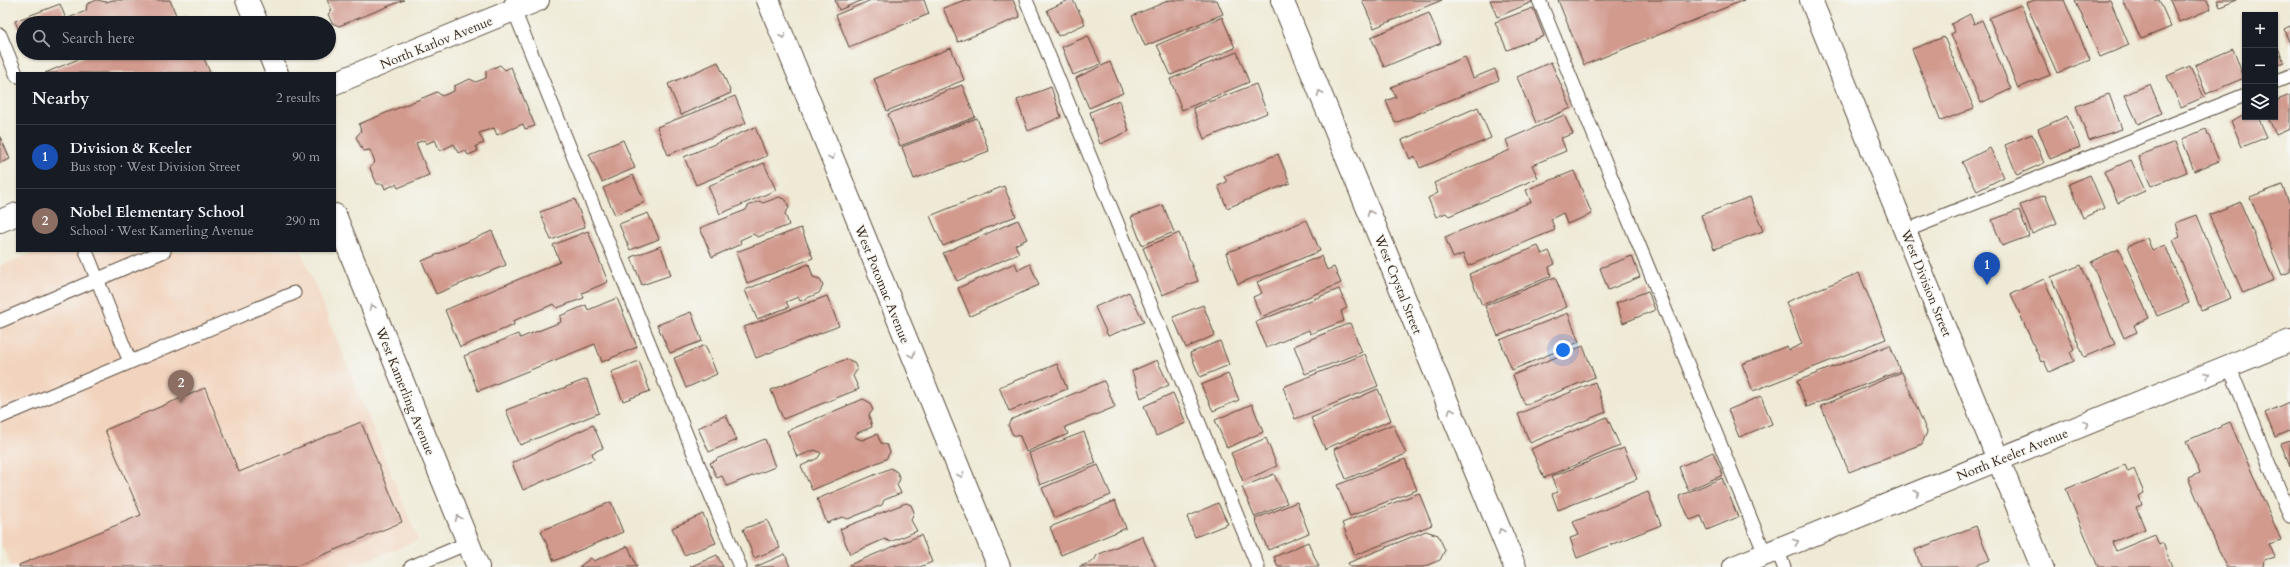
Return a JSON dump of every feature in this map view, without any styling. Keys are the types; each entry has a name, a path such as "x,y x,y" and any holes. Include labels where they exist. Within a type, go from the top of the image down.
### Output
{"street":[{"path":"248,0 254,16"},
{"name":"North Karlov Avenue","path":"336,83 512,5 538,0"},
{"name":"West Potomac Avenue","path":"768,0 999,567"},
{"name":"West Crystal Street","path":"1282,0 1515,567"},
{"name":"West Division Street","path":"1817,2 1906,231 2042,567"},
{"path":"272,60 277,72"},
{"path":"0,221 16,214"},
{"name":"West Kamerling Avenue","path":"336,217 478,567"},
{"name":"North Keeler Avenue","path":"1734,567 1775,557 1998,459 2290,341"}],"lane":[{"path":"1026,0 1258,567"},
{"path":"1540,0 1775,557"},
{"path":"512,5 740,567"},
{"path":"0,35 16,74"},
{"path":"2278,81 2290,76"},
{"path":"1906,231 2242,95"},
{"path":"86,252 130,362"},
{"path":"0,321 162,252"},
{"path":"0,417 294,293"},
{"path":"2229,366 2290,516"},
{"path":"410,567 468,543"}],"shaded area":[{"path":"35,252 301,252 418,540 351,567 11,567 0,541 0,266"}],"building":[{"path":"97,0 106,2 113,0 170,0 176,15 74,16 86,11 87,4"},
{"path":"327,0 404,0 339,26 336,25 336,16 329,16 328,14 332,10"},
{"path":"835,0 863,0 839,10"},
{"path":"871,0 924,0 929,14 849,47 836,15"},
{"path":"965,0 1013,0 1020,17 958,42 943,8"},
{"path":"1069,0 1073,0 1085,24 1058,36 1047,10"},
{"path":"1170,0 1217,0 1223,14 1145,46 1132,16"},
{"path":"1362,0 1442,0 1374,28"},
{"path":"1490,0 1531,0 1532,2 1497,17"},
{"path":"1558,0 1744,0 1584,65"},
{"path":"2035,0 2064,0 2090,60 2057,73 2026,3"},
{"path":"2075,0 2110,0 2129,45 2100,57"},
{"path":"2123,0 2159,0 2171,27 2141,39"},
{"path":"2170,0 2207,0 2211,9 2179,22"},
{"path":"2217,0 2237,0 2220,7"},
{"path":"60,4 65,16 28,16"},
{"path":"2021,5 2050,75 2018,88 1989,18"},
{"path":"1533,8 1544,36 1507,50 1495,22"},
{"path":"1429,13 1441,43 1384,67 1371,37"},
{"path":"1970,14 1974,24 1982,20 2011,89 1981,103 1951,34 1955,32 1951,24"},
{"path":"1222,17 1235,48 1171,75 1157,45"},
{"path":"2290,26 2290,44 2284,29"},
{"path":"1088,36 1101,64 1073,75 1062,47"},
{"path":"1944,37 1974,108 1941,121 1912,49"},
{"path":"951,48 964,80 887,111 874,79"},
{"path":"2278,48 2284,62 2278,65"},
{"path":"2233,49 2242,73 2242,79 2206,94 2195,65"},
{"path":"1237,52 1249,82 1182,110 1170,79"},
{"path":"1465,57 1473,78 1495,69 1499,80 1395,123 1386,101 1396,97 1391,87"},
{"path":"76,60 205,60 210,72 47,72"},
{"path":"718,62 731,93 681,115 668,84"},
{"path":"1110,62 1123,93 1089,108 1076,78"},
{"path":"1551,62 1571,108 1536,123 1517,77"},
{"path":"500,65 505,70 511,67 535,126 525,129 523,124 497,135 494,128 479,133 484,143 476,146 478,151 468,155 465,150 458,153 454,144 440,151 435,140 426,144 425,140 416,143 429,175 398,188 396,184 385,189 383,184 377,184 370,168 375,162 370,150 363,151 356,137 361,131 359,124 437,92 442,96 454,91 454,86 470,79 476,82 486,78 486,71"},
{"path":"2190,66 2204,97 2181,107 2167,76"},
{"path":"1256,84 1267,113 1204,139 1193,108"},
{"path":"2150,84 2162,113 2138,124 2125,95"},
{"path":"962,85 975,117 900,146 888,114"},
{"path":"1051,87 1061,117 1028,131 1017,100"},
{"path":"2109,94 2122,129 2089,140 2076,106"},
{"path":"2290,95 2290,129 2276,135 2269,120 2278,120 2278,100"},
{"path":"735,96 746,123 668,155 657,127"},
{"path":"1119,100 1129,131 1100,144 1090,112"},
{"path":"1478,107 1491,138 1420,168 1415,156 1410,159 1402,140"},
{"path":"1564,115 1573,134 1561,138 1566,151 1532,165 1538,178 1449,216 1446,213 1436,217 1428,198 1438,193 1434,183 1510,150 1506,140"},
{"path":"2067,116 2080,147 2050,159 2038,129"},
{"path":"2242,116 2242,120 2259,120 2267,137 2242,147 2231,121"},
{"path":"977,118 989,151 914,179 902,147"},
{"path":"755,127 767,156 696,185 684,157"},
{"path":"2206,129 2219,161 2194,171 2182,139"},
{"path":"2032,134 2044,163 2017,175 2005,145"},
{"path":"0,136 10,159 0,163"},
{"path":"623,140 635,168 602,182 589,154"},
{"path":"2175,142 2187,172 2151,186 2138,156"},
{"path":"1990,148 2004,177 1977,191 1962,162"},
{"path":"1278,154 1290,183 1227,208 1218,186 1227,182 1224,176"},
{"path":"2131,160 2145,191 2118,203 2104,172"},
{"path":"764,163 776,190 720,214 708,186"},
{"path":"1574,171 1592,214 1567,224 1563,213 1551,219 1555,230 1468,266 1463,254 1453,258 1445,237 1531,202 1526,190"},
{"path":"633,175 645,202 615,215 603,188"},
{"path":"2090,175 2104,208 2083,218 2069,184"},
{"path":"2282,185 2290,205 2290,272 2282,275 2250,197"},
{"path":"1004,186 1016,216 943,246 930,216"},
{"path":"2045,195 2057,223 2032,234 2020,205"},
{"path":"779,197 786,200 789,208 785,213 789,225 758,237 753,234 740,240 741,244 712,257 700,228 746,210 748,206 759,201 763,203"},
{"path":"1750,197 1763,231 1714,249 1701,215"},
{"path":"575,199 585,227 551,240 540,212"},
{"path":"2240,202 2274,280 2243,293 2209,215"},
{"path":"1163,205 1174,232 1142,245 1131,217"},
{"path":"2019,210 2029,236 2002,246 1992,220"},
{"path":"648,213 659,239 630,250 619,224"},
{"path":"2197,215 2231,298 2201,310 2173,240 2180,237 2176,223"},
{"path":"1018,220 1027,239 1015,245 1019,253 957,281 943,253"},
{"path":"1307,220 1320,251 1238,284 1226,253"},
{"path":"801,228 813,258 747,283 736,252"},
{"path":"492,231 506,265 436,294 422,261"},
{"path":"588,231 608,282 582,293 584,298 557,308 554,304 513,321 514,325 460,347 445,310 560,262 553,245"},
{"path":"1179,233 1198,281 1162,295 1143,248"},
{"path":"2147,238 2152,250 2165,245 2189,303 2157,316 2128,246"},
{"path":"661,246 671,275 642,285 631,257"},
{"path":"1538,246 1542,254 1549,251 1555,264 1549,267 1551,276 1482,305 1469,274"},
{"path":"2119,249 2149,318 2134,325 2137,332 2124,338 2091,262"},
{"path":"1321,256 1327,270 1334,267 1341,283 1261,317 1253,297 1262,293 1257,282"},
{"path":"1632,256 1640,277 1608,290 1600,268"},
{"path":"1015,263 1018,270 1030,264 1039,285 970,316 958,288"},
{"path":"809,264 813,277 820,279 823,286 819,293 800,301 798,297 786,302 789,307 757,319 745,290"},
{"path":"2081,265 2115,344 2084,357 2051,277"},
{"path":"1859,273 1886,339 1753,391 1742,364 1787,346 1789,350 1802,344 1786,302"},
{"path":"1555,277 1567,307 1498,336 1485,306"},
{"path":"2044,279 2074,349 2070,352 2074,361 2049,372 2044,361 2041,362 2011,294"},
{"path":"1339,289 1347,308 1341,311 1344,321 1310,334 1309,330 1266,348 1256,322"},
{"path":"1648,291 1655,310 1623,323 1616,303"},
{"path":"1129,292 1144,322 1108,336 1095,307"},
{"path":"827,296 839,326 756,358 744,327"},
{"path":"617,298 637,347 602,362 595,344 478,391 464,356 518,334 520,338 561,322 560,316 586,305 588,310"},
{"path":"1203,305 1215,335 1186,348 1173,317"},
{"path":"691,312 702,341 670,353 657,325"},
{"path":"1568,313 1579,342 1512,370 1500,340"},
{"path":"1350,323 1362,352 1305,374 1294,346"},
{"path":"1220,341 1229,365 1200,377 1190,353"},
{"path":"705,345 717,374 686,388 674,358"},
{"path":"1890,345 1900,371 1807,407 1797,381"},
{"path":"1583,346 1595,377 1525,405 1513,375"},
{"path":"1365,354 1378,386 1295,419 1283,387"},
{"path":"846,359 854,362 857,370 853,376 859,389 783,419 771,390"},
{"path":"1157,360 1169,385 1141,398 1132,371"},
{"path":"639,361 650,391 623,401 611,372"},
{"path":"1057,364 1067,389 1009,411 999,387"},
{"path":"1902,372 1927,432 1922,444 1849,472 1821,406"},
{"path":"1228,374 1239,400 1213,411 1201,385"},
{"path":"587,379 599,413 520,445 506,410"},
{"path":"1104,381 1115,407 1065,427 1068,434 1026,452 1020,436 1013,435 1008,425 1012,419"},
{"path":"1595,382 1606,412 1530,443 1518,414"},
{"path":"205,388 239,472 361,422 402,522 294,567 19,567 19,565 141,515 105,430"},
{"path":"1378,389 1391,420 1325,449 1311,418"},
{"path":"1173,393 1186,423 1156,436 1144,406"},
{"path":"1761,396 1772,424 1739,437 1728,410"},
{"path":"863,399 869,402 873,410 869,415 872,427 857,433 854,437 862,440 877,434 881,443 887,445 890,452 886,459 812,490 801,466 818,458 821,453 815,450 797,457 787,431"},
{"path":"2290,402 2290,431 2275,437 2265,413"},
{"path":"1252,404 1263,432 1227,448 1215,420"},
{"path":"726,415 737,440 709,452 698,428"},
{"path":"1607,417 1620,446 1544,478 1531,449"},
{"path":"2230,422 2281,540 2269,544 2275,557 2265,560 2264,566 2261,567 2226,567 2188,478 2200,473 2186,441"},
{"path":"1393,424 1406,454 1346,479 1334,449"},
{"path":"593,425 603,448 592,453 594,459 523,490 512,463"},
{"path":"1084,432 1096,463 1040,485 1029,453"},
{"path":"1266,438 1277,466 1243,481 1231,453"},
{"path":"765,439 775,467 727,486 722,476 717,478 710,463 717,460 716,459"},
{"path":"2290,441 2290,467 2281,444"},
{"path":"1624,448 1637,479 1558,510 1552,494 1558,492 1551,477"},
{"path":"1713,452 1723,475 1688,490 1679,467"},
{"path":"1405,459 1417,490 1350,516 1337,485"},
{"path":"1098,465 1111,495 1055,518 1042,488"},
{"path":"2125,465 2128,472 2134,469 2144,493 2139,496 2142,505 2136,507 2145,529 2112,542 2116,551 2155,535 2159,545 2163,543 2172,567 2098,567 2066,489"},
{"path":"891,468 897,472 900,479 897,485 901,493 884,500 882,505 848,519 842,517 827,523 817,499"},
{"path":"1274,474 1287,503 1255,517 1242,487"},
{"path":"1722,478 1738,517 1707,530 1701,516 1690,520 1679,496"},
{"path":"1648,492 1661,525 1577,558 1570,538 1579,535 1573,522"},
{"path":"1419,493 1432,525 1355,555 1342,523"},
{"path":"1115,501 1126,528 1061,555 1050,527"},
{"path":"611,502 623,532 554,561 541,531"},
{"path":"1297,502 1309,533 1268,550 1255,519"},
{"path":"906,503 911,505 914,512 911,520 917,531 890,542 885,539 850,554 840,529"},
{"path":"1218,503 1228,524 1195,537 1187,517"},
{"path":"703,514 716,543 684,555 672,528"},
{"path":"767,520 780,548 754,558 743,529"},
{"path":"1976,526 1990,560 1972,567 1921,567 1915,550"},
{"path":"1426,531 1438,535 1445,550 1440,560 1423,567 1350,567 1348,563"},
{"path":"921,535 932,562 920,567 850,567 849,565"},
{"path":"1142,536 1156,567 1079,567 1094,561 1097,555"},
{"path":"1308,542 1319,567 1278,567 1274,557"},
{"path":"628,546 637,567 579,567 591,558 594,561"},
{"path":"785,554 790,567 755,567"},
{"path":"717,555 723,567 690,567"}],"place":[{"name":"Division & Keeler","path":"1987,285"},
{"name":"Nobel Elementary School","path":"181,403"}]}
